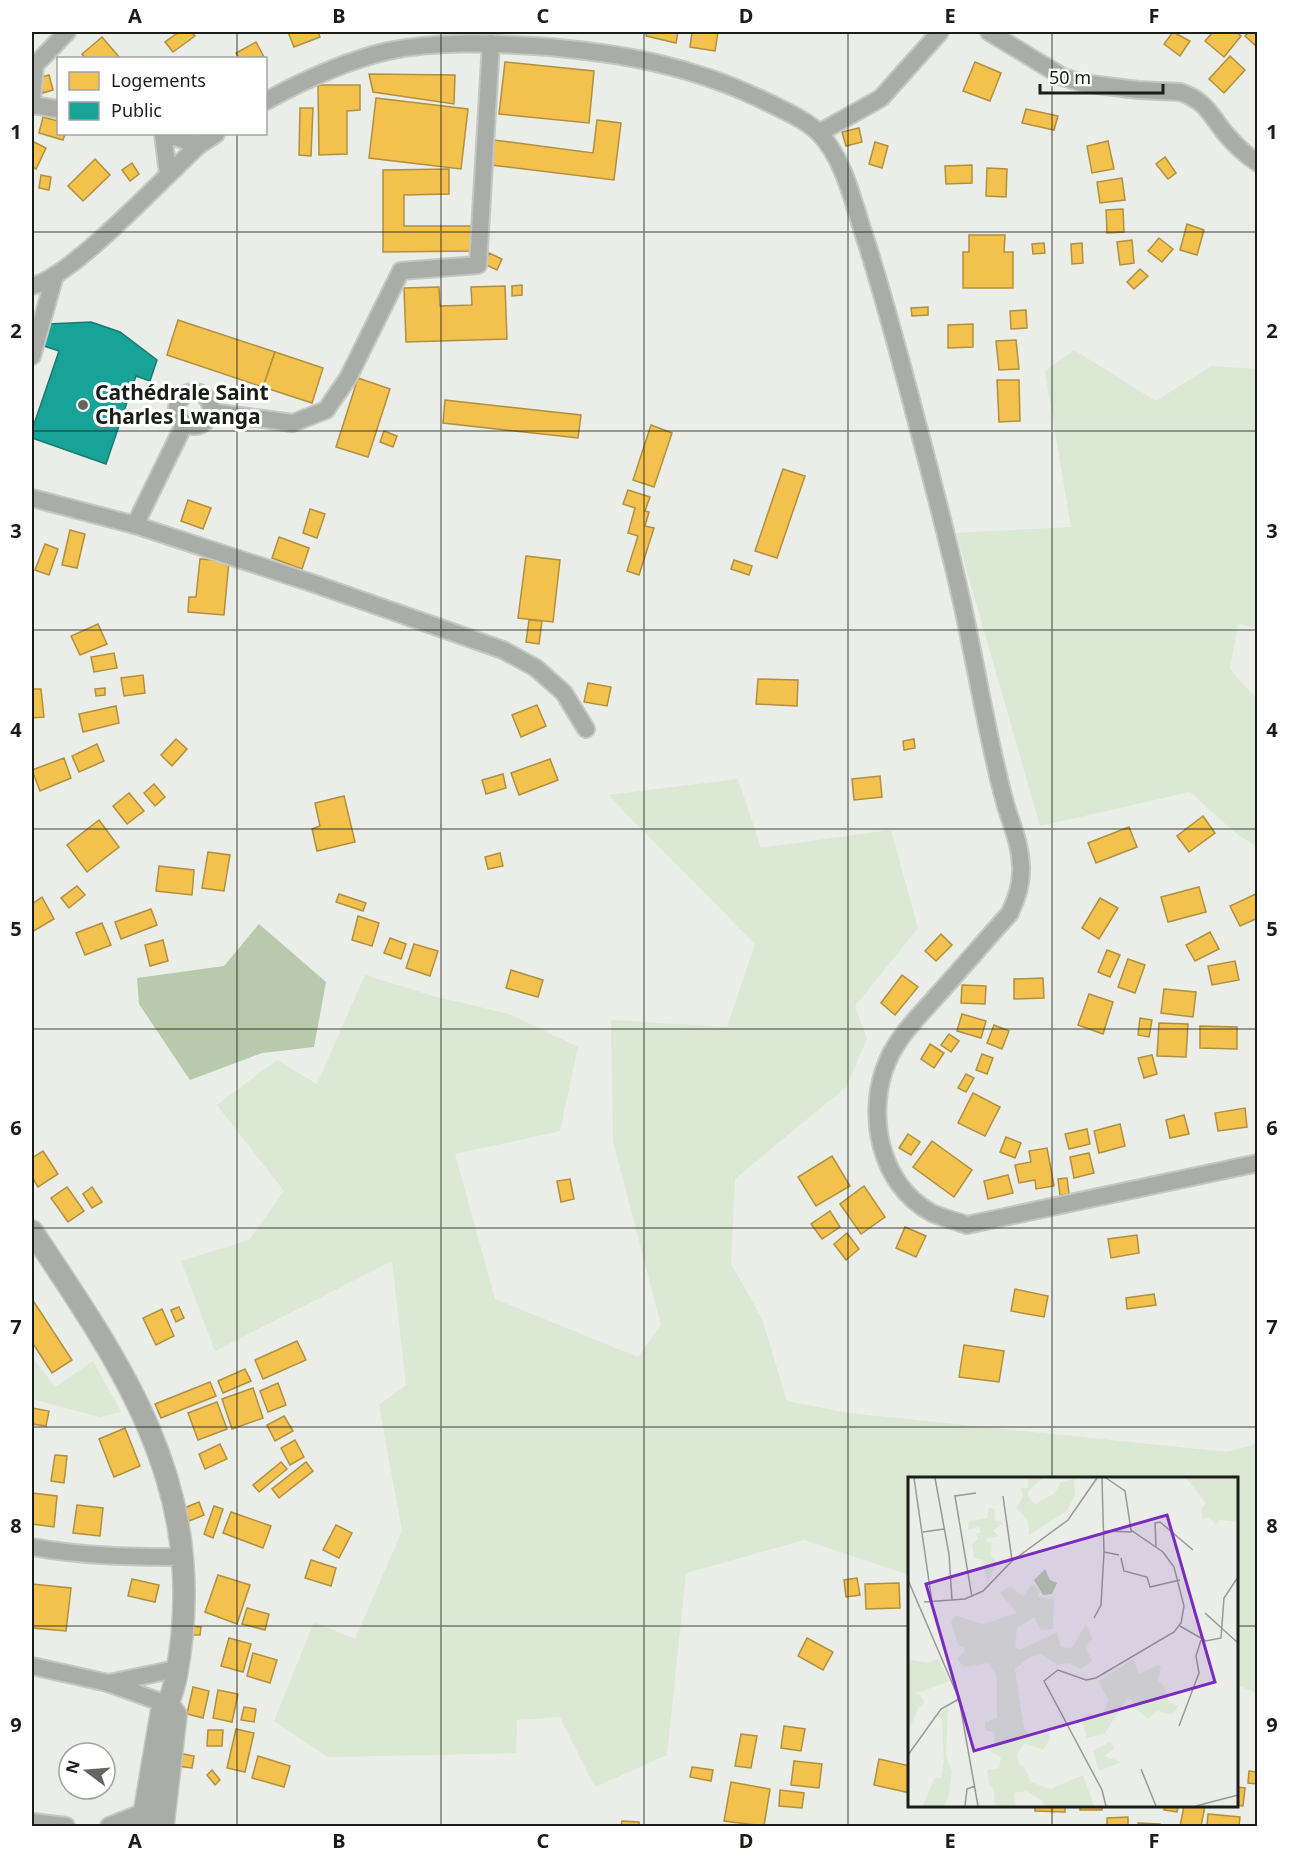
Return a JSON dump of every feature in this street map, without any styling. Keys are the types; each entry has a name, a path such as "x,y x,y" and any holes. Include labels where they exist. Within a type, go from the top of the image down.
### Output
{"street":[{"path":"32,99 35,65 67,32"},
{"path":"819,133 881,98 940,32"},
{"path":"989,32 1063,77 1082,83 1127,89 1180,92 1193,96 1212,112 1225,133 1257,163"},
{"path":"211,412 293,423 312,418 326,410 348,378 401,271 478,265 491,43"},
{"path":"267,100 306,79 385,52 427,45 491,43 606,52 682,68 721,80 756,96 798,117 819,133 833,154 848,186 887,307 961,595 989,736 1005,803 1018,837 1021,868 1018,896 1010,913 904,1033 888,1060 879,1089 879,1115 881,1148 890,1170 905,1190 932,1213 967,1225 1257,1163"},
{"path":"32,105 57,109"},
{"path":"164,135 168,173"},
{"path":"167,135 199,145"},
{"path":"32,286 55,275 96,243 168,173 199,145 214,135"},
{"path":"32,356 55,275"},
{"path":"198,392 204,394 208,399 211,412 204,423 191,425 185,423 180,418 177,405 185,394 198,392"},
{"path":"135,525 185,423"},
{"path":"32,498 135,525 315,584 503,650 536,668 564,693 586,729"},
{"path":"32,1231 108,1344 133,1390 163,1462 176,1509 182,1557 184,1607 169,1705 161,1714 143,1819 109,1827"},
{"path":"32,1547 62,1552 134,1557 182,1557"},
{"path":"32,1666 108,1683 169,1705 176,1715 163,1827"},
{"path":"108,1683 176,1669"},
{"path":"32,1822 66,1827"}],"shaded area":[{"path":"1074,350 1156,401 1211,366 1257,369 1257,628 1238,624 1230,669 1257,700 1257,847 1237,834 1190,792 1040,826 956,533 1071,527 1045,371"},
{"path":"738,779 761,848 891,830 918,928 855,1006 867,1039 846,1087 735,1179 731,1264 762,1319 787,1401 848,1413 1227,1452 1257,1444 1257,1693 1238,1685 1238,1477 908,1477 908,1575 804,1540 686,1573 667,1755 595,1787 560,1717 517,1720 516,1753 328,1757 274,1721 314,1622 355,1639 402,1531 379,1405 406,1385 392,1261 215,1351 181,1261 249,1240 284,1191 217,1105 277,1060 317,1084 365,975 433,996 509,1014 578,1047 560,1131 455,1154 495,1299 638,1357 661,1325 613,1141 611,1020 727,1027 755,944 608,795"},
{"path":"259,924 326,982 314,1047 262,1053 190,1080 139,1004 137,978 224,966"},
{"path":"32,1357 55,1387 93,1361 121,1412 100,1417 32,1399"}],"building: Logements":[{"path":"179,32 191,32 195,36 173,52 165,42"},
{"path":"288,32 318,32 320,37 294,47"},
{"path":"647,32 678,32 676,43 646,36"},
{"path":"692,32 718,32 715,51 690,47"},
{"path":"1173,32 1190,41 1180,56 1164,44"},
{"path":"1213,32 1236,32 1241,36 1224,57 1205,41"},
{"path":"1249,32 1258,32 1256,46 1245,36"},
{"path":"102,37 119,57 84,57 82,54"},
{"path":"256,42 264,57 238,57 236,53"},
{"path":"1230,56 1245,70 1224,93 1209,79"},
{"path":"505,62 594,71 589,123 499,114"},
{"path":"975,62 1001,73 990,101 963,91"},
{"path":"369,74 455,75 454,104 373,92"},
{"path":"49,75 53,90 43,93 39,78"},
{"path":"318,85 360,85 360,110 347,111 347,154 319,155"},
{"path":"376,98 468,109 461,169 369,158"},
{"path":"300,108 313,108 311,156 299,155"},
{"path":"1026,109 1058,116 1054,130 1022,123"},
{"path":"43,117 57,121 57,135 65,135 63,140 39,133"},
{"path":"597,120 621,123 614,180 491,165 494,140 593,153"},
{"path":"859,128 862,142 846,146 842,132"},
{"path":"32,141 46,148 36,169 32,166"},
{"path":"1108,141 1114,169 1092,173 1087,146"},
{"path":"875,142 888,146 882,168 869,164"},
{"path":"1165,157 1176,173 1168,179 1156,164"},
{"path":"95,159 110,175 83,201 68,186"},
{"path":"132,163 139,174 130,181 122,170"},
{"path":"972,165 972,183 946,184 945,166"},
{"path":"987,168 1007,169 1006,197 986,196"},
{"path":"449,169 449,194 404,195 404,226 471,226 472,251 383,252 383,170"},
{"path":"41,175 51,177 49,190 39,188"},
{"path":"1122,178 1125,200 1100,203 1097,182"},
{"path":"1123,209 1124,232 1107,233 1106,210"},
{"path":"1187,224 1204,230 1197,255 1180,250"},
{"path":"969,235 1005,235 1004,252 1013,252 1013,288 963,288 963,252 969,252"},
{"path":"1159,238 1173,249 1162,262 1148,251"},
{"path":"1132,240 1134,263 1120,265 1117,242"},
{"path":"1044,243 1045,253 1033,254 1032,244"},
{"path":"1082,243 1083,263 1072,264 1071,244"},
{"path":"489,253 502,259 497,270 484,264"},
{"path":"1140,269 1148,276 1134,289 1127,282"},
{"path":"522,285 522,295 512,296 512,286"},
{"path":"505,286 507,339 406,342 404,288 439,287 440,306 472,305 471,287"},
{"path":"928,307 928,315 912,316 911,308"},
{"path":"1026,310 1027,328 1011,329 1010,311"},
{"path":"178,320 275,352 263,387 167,355"},
{"path":"973,324 973,347 948,348 948,325"},
{"path":"1016,340 1019,369 999,370 996,341"},
{"path":"275,352 323,368 312,403 263,387"},
{"path":"358,378 390,389 368,457 336,447"},
{"path":"997,380 1019,380 1020,421 999,422"},
{"path":"445,400 581,415 578,438 443,423"},
{"path":"651,425 672,433 654,487 633,480"},
{"path":"384,431 397,436 393,447 380,442"},
{"path":"783,469 805,476 777,558 755,551"},
{"path":"628,490 650,497 645,511 649,512 645,526 654,528 639,575 627,571 638,536 628,533 635,508 623,504"},
{"path":"188,500 211,508 203,529 181,521"},
{"path":"310,509 325,514 317,538 303,533"},
{"path":"70,530 85,534 77,568 62,565"},
{"path":"279,537 309,548 302,569 272,558"},
{"path":"45,544 58,549 49,575 35,570"},
{"path":"526,556 560,560 553,622 518,618"},
{"path":"200,559 229,561 224,615 188,612 189,597 196,597"},
{"path":"734,560 752,566 749,575 731,569"},
{"path":"529,620 542,621 539,644 526,642"},
{"path":"98,624 107,644 80,655 71,636"},
{"path":"114,653 117,668 94,672 91,657"},
{"path":"143,675 145,693 124,696 121,678"},
{"path":"758,679 798,680 797,706 756,704"},
{"path":"588,683 611,687 607,706 584,702"},
{"path":"105,688 105,695 96,696 95,689"},
{"path":"32,689 41,689 44,717 32,718"},
{"path":"537,705 546,726 521,737 512,715"},
{"path":"116,706 119,723 83,732 79,714"},
{"path":"176,739 187,749 172,766 161,755"},
{"path":"914,739 915,748 904,750 903,741"},
{"path":"97,744 104,761 79,772 72,756"},
{"path":"64,758 71,778 40,791 32,770"},
{"path":"550,759 558,780 519,795 511,773"},
{"path":"503,774 506,788 486,794 482,780"},
{"path":"880,776 882,797 854,800 852,779"},
{"path":"154,784 165,797 155,806 144,793"},
{"path":"129,793 144,811 127,824 113,806"},
{"path":"344,796 355,842 317,851 312,829 320,826 315,803"},
{"path":"1203,816 1215,833 1189,852 1177,836"},
{"path":"99,820 119,847 87,872 67,845"},
{"path":"1129,827 1137,847 1096,863 1088,843"},
{"path":"208,852 230,855 224,891 202,888"},
{"path":"500,853 503,866 488,869 485,857"},
{"path":"159,866 194,870 192,895 156,891"},
{"path":"77,886 85,895 69,908 61,898"},
{"path":"1199,887 1206,912 1168,922 1161,897"},
{"path":"1258,893 1258,918 1240,926 1230,906"},
{"path":"339,894 366,903 363,911 336,902"},
{"path":"42,897 54,919 32,932 32,904"},
{"path":"1100,898 1118,908 1099,939 1082,928"},
{"path":"151,909 157,925 121,939 115,922"},
{"path":"358,916 379,923 372,946 352,940"},
{"path":"102,923 111,945 85,955 76,933"},
{"path":"1210,932 1219,949 1195,961 1186,945"},
{"path":"941,934 952,945 936,961 925,951"},
{"path":"390,938 406,944 401,959 384,953"},
{"path":"163,940 168,961 150,966 145,945"},
{"path":"414,944 438,951 430,976 406,968"},
{"path":"1107,950 1120,955 1110,977 1098,972"},
{"path":"1128,959 1145,965 1135,993 1118,987"},
{"path":"1235,961 1239,980 1212,985 1208,966"},
{"path":"511,970 543,980 538,997 506,988"},
{"path":"902,975 918,987 895,1015 881,1003"},
{"path":"1043,978 1044,998 1014,999 1014,979"},
{"path":"962,985 986,986 985,1004 961,1003"},
{"path":"1164,989 1196,992 1193,1017 1161,1013"},
{"path":"1089,994 1113,1002 1103,1034 1078,1025"},
{"path":"962,1014 986,1021 981,1038 957,1031"},
{"path":"1140,1018 1152,1020 1149,1037 1138,1035"},
{"path":"1159,1023 1188,1024 1186,1057 1157,1056"},
{"path":"994,1025 1009,1031 1002,1049 987,1043"},
{"path":"1200,1026 1237,1027 1237,1049 1200,1048"},
{"path":"949,1034 959,1041 951,1052 941,1045"},
{"path":"930,1044 944,1053 934,1068 921,1059"},
{"path":"982,1054 993,1058 987,1074 976,1070"},
{"path":"1152,1055 1157,1074 1144,1078 1138,1058"},
{"path":"966,1074 974,1078 966,1092 958,1088"},
{"path":"973,1093 1000,1107 985,1136 958,1123"},
{"path":"1245,1108 1247,1127 1218,1131 1215,1113"},
{"path":"1184,1115 1189,1134 1170,1138 1166,1120"},
{"path":"1120,1124 1125,1146 1099,1153 1094,1131"},
{"path":"1087,1129 1090,1144 1069,1149 1065,1134"},
{"path":"908,1134 920,1142 911,1155 899,1148"},
{"path":"1006,1137 1021,1143 1015,1158 1000,1152"},
{"path":"932,1141 972,1170 954,1197 913,1167"},
{"path":"1047,1148 1054,1186 1036,1189 1035,1180 1019,1183 1015,1165 1031,1162 1029,1151"},
{"path":"43,1151 58,1174 38,1187 32,1177 32,1158"},
{"path":"1089,1153 1094,1173 1074,1178 1070,1157"},
{"path":"832,1156 850,1186 816,1206 798,1177"},
{"path":"1008,1175 1013,1193 988,1199 984,1181"},
{"path":"1067,1178 1069,1194 1060,1195 1058,1179"},
{"path":"570,1179 574,1199 561,1202 557,1181"},
{"path":"864,1186 885,1217 861,1234 840,1204"},
{"path":"67,1187 84,1211 68,1222 51,1198"},
{"path":"92,1187 102,1202 92,1208 83,1194"},
{"path":"830,1211 840,1227 822,1239 811,1224"},
{"path":"905,1227 926,1236 916,1257 896,1248"},
{"path":"847,1233 859,1249 846,1260 834,1244"},
{"path":"1137,1235 1139,1253 1111,1258 1108,1239"},
{"path":"1015,1289 1048,1296 1044,1317 1011,1311"},
{"path":"1154,1294 1156,1305 1127,1309 1126,1298"},
{"path":"32,1299 72,1360 52,1373 32,1342"},
{"path":"179,1307 184,1318 176,1322 171,1310"},
{"path":"162,1309 174,1336 156,1345 143,1318"},
{"path":"297,1341 306,1360 263,1379 255,1360"},
{"path":"964,1345 1004,1351 999,1382 959,1377"},
{"path":"245,1369 251,1381 223,1393 218,1381"},
{"path":"210,1382 216,1396 161,1418 155,1404"},
{"path":"278,1383 286,1405 268,1412 260,1391"},
{"path":"253,1388 263,1418 232,1429 222,1399"},
{"path":"217,1402 227,1429 198,1440 188,1413"},
{"path":"32,1408 49,1411 46,1426 32,1424"},
{"path":"284,1416 293,1431 275,1441 267,1425"},
{"path":"125,1428 140,1466 114,1477 99,1439"},
{"path":"295,1440 304,1457 290,1465 281,1448"},
{"path":"220,1444 227,1459 205,1469 199,1454"},
{"path":"55,1455 67,1456 64,1483 51,1481"},
{"path":"281,1462 287,1469 259,1492 253,1485"},
{"path":"306,1462 313,1471 279,1498 272,1489"},
{"path":"32,1493 57,1496 54,1527 32,1524"},
{"path":"199,1502 204,1515 189,1521 184,1508"},
{"path":"77,1505 103,1508 100,1536 73,1533"},
{"path":"214,1506 223,1509 213,1538 204,1534"},
{"path":"231,1512 271,1526 263,1548 223,1533"},
{"path":"336,1525 352,1533 339,1558 323,1550"},
{"path":"311,1560 336,1568 331,1586 305,1578"},
{"path":"218,1575 250,1585 237,1624 205,1612"},
{"path":"857,1578 860,1595 846,1597 844,1580"},
{"path":"132,1579 159,1585 155,1602 128,1596"},
{"path":"899,1583 900,1608 866,1609 865,1584"},
{"path":"32,1584 71,1588 66,1631 32,1628"},
{"path":"247,1608 269,1614 265,1630 242,1624"},
{"path":"190,1626 201,1627 200,1635 189,1635"},
{"path":"229,1638 251,1644 243,1672 221,1666"},
{"path":"807,1638 833,1652 823,1670 798,1656"},
{"path":"253,1653 277,1660 270,1683 247,1676"},
{"path":"193,1687 209,1691 203,1718 187,1714"},
{"path":"218,1690 238,1694 232,1722 213,1718"},
{"path":"244,1707 256,1709 254,1722 241,1720"},
{"path":"784,1726 805,1729 801,1751 781,1748"},
{"path":"236,1729 254,1733 245,1772 227,1768"},
{"path":"208,1730 223,1730 222,1746 207,1746"},
{"path":"741,1734 757,1736 751,1768 735,1766"},
{"path":"178,1753 194,1756 192,1768 176,1766"},
{"path":"258,1756 290,1766 284,1787 252,1778"},
{"path":"879,1759 908,1766 908,1793 874,1785"},
{"path":"794,1761 822,1764 819,1788 791,1785"},
{"path":"692,1767 713,1770 711,1781 690,1777"},
{"path":"212,1770 220,1780 215,1785 207,1775"},
{"path":"1249,1771 1258,1772 1258,1784 1248,1783"},
{"path":"731,1782 770,1789 764,1826 724,1821"},
{"path":"1238,1787 1245,1788 1243,1806 1238,1805"},
{"path":"780,1790 804,1793 802,1808 779,1806"},
{"path":"1035,1807 1065,1807 1065,1812 1035,1811"},
{"path":"1080,1807 1102,1807 1102,1810 1080,1810"},
{"path":"1165,1807 1178,1807 1177,1812 1164,1810"},
{"path":"1184,1807 1205,1807 1201,1826 1180,1826"},
{"path":"1208,1814 1240,1817 1239,1826 1207,1826"},
{"path":"1128,1817 1128,1826 1107,1826 1107,1818"},
{"path":"622,1821 639,1822 639,1826 621,1826"},
{"path":"1138,1823 1160,1824 1160,1826 1138,1826"}],"building: Public":[{"name":"Cathédrale Saint Charles Lwanga","path":"91,322 120,332 157,360 150,381 136,376 106,464 32,438 32,430 59,351 41,345 48,324"}],"place":[{"name":"Cathédrale Saint Charles Lwanga","path":"83,405"}]}
